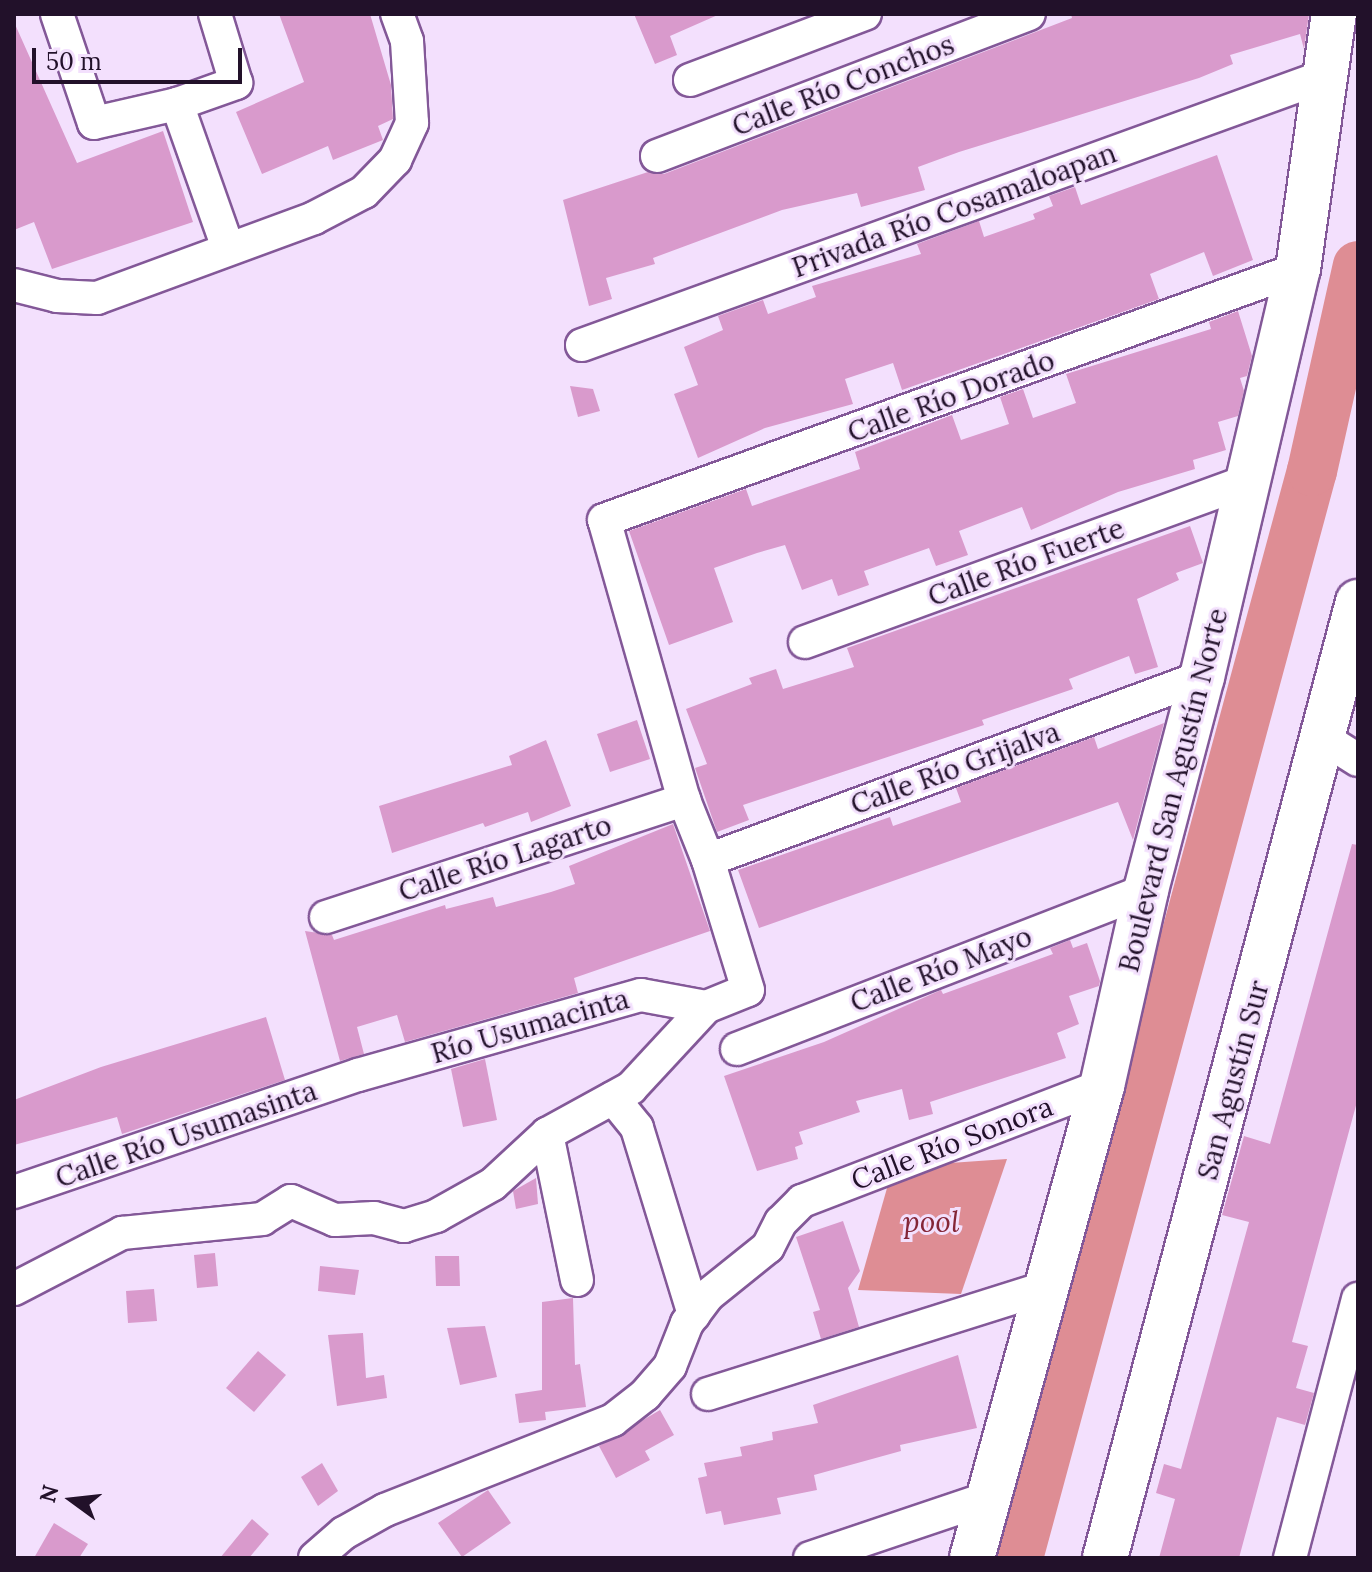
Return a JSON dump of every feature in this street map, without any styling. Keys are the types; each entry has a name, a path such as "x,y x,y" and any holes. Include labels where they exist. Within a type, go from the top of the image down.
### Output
{"main road":[{"name":"Boulevard San Agustín Norte","path":"972,1558 1042,1289 1102,1086 1146,890 1202,677 1298,269 1334,14"},
{"name":"San Agustín Sur","path":"1105,1558 1340,749 1358,602"}],"street":[{"path":"57,14 94,123 177,104 236,83 215,14"},
{"path":"14,285 57,296 97,298 227,245 314,218 364,192 395,160 412,123 409,55 397,14"},
{"name":"Calle Río Conchos","path":"690,80 865,14"},
{"name":"Calle Río Conchos","path":"657,156 1029,14"},
{"name":"Privada Río Cosamaloapan","path":"582,345 1325,76"},
{"path":"177,104 227,245"},
{"name":"Calle Río Dorado","path":"684,800 604,520 1298,269"},
{"name":"Calle Río Fuerte","path":"805,642 1248,481"},
{"name":"Calle Río Grijalva","path":"708,860 1202,677"},
{"path":"14,1289 122,1233 262,1219 291,1201 335,1220 374,1218 404,1226 436,1216 493,1184 547,1134 631,1088 706,1007 748,990 708,860 684,800"},
{"name":"Calle Río Lagarto","path":"326,917 684,800"},
{"name":"Calle Río Mayo","path":"737,1049 1146,890"},
{"name":"Río Usumacinta","path":"358,1075 641,995 706,1007"},
{"name":"Calle Río Usumasinta","path":"14,1192 358,1075"},
{"name":"Calle Río Sonora","path":"694,1314 707,1296 768,1247 781,1222 802,1201 1102,1086"},
{"path":"315,1558 344,1533 385,1510 613,1420 645,1395 670,1366 694,1314 637,1128 613,1098"},
{"path":"547,1134 577,1280"},
{"path":"708,1394 1042,1289"},
{"path":"1290,1558 1358,1299"},
{"path":"810,1558 988,1498"}],"water":[{"name":"pool","path":"1007,1159 961,1294 858,1290 893,1167"}],"building":[{"path":"279,14 370,14 391,85 393,119 378,126 383,140 333,160 328,146 262,174 236,112 304,82"},
{"path":"634,14 720,14 670,36 677,55 655,64"},
{"path":"1071,14 1309,14 1304,49 1300,34 1230,55 1233,64 1199,78 918,167 925,190 861,207 857,193 782,210 653,258 655,264 606,278 612,299 589,306 563,200 648,172 664,174 1072,18"},
{"path":"14,22 77,163 163,131 193,222 52,269 34,222 14,230"},
{"path":"1217,155 1253,260 1213,276 1204,252 1150,274 1159,299 902,390 893,363 845,379 853,404 765,428 698,458 674,394 698,385 684,347 723,330 718,316 763,300 768,314 816,297 812,286 921,254 917,244 979,221 984,237 1035,219 1033,214 1053,206 1049,196 1075,187 1081,205"},
{"path":"1238,311 1252,356 1247,376 1240,378 1244,391 1238,416 1218,422 1226,450 1193,460 1195,469 1118,492 1031,530 1022,507 959,531 968,555 936,566 929,548 864,571 869,585 838,596 832,579 802,590 785,545 757,553 714,568 733,622 669,645 629,531 746,489 752,506 860,469 855,452 952,415 961,440 1009,424 1000,397 1023,389 1033,418 1076,403 1066,374 1211,329 1209,322"},
{"path":"570,386 593,389 600,411 578,417"},
{"path":"1190,526 1203,563 1176,573 1179,580 1137,599 1158,667 1135,674 1129,656 1069,679 1073,689 982,720 984,725 743,805 749,820 717,832 695,768 707,764 686,709 752,684 749,678 776,669 783,689 854,667 847,648"},
{"path":"637,720 650,759 610,772 597,734"},
{"path":"1164,723 1133,840 1118,802 759,928 738,870 890,817 893,826 961,802 956,788 1094,737 1098,749"},
{"path":"546,740 571,806 531,822 528,812 485,827 483,823 392,853 379,806 512,765 509,756"},
{"path":"673,824 710,931 574,978 578,993 405,1042 397,1015 357,1027 364,1054 340,1061 305,931 332,935 334,940 445,905 446,909 493,897 496,907 551,892 575,884 569,866"},
{"path":"1352,844 1358,845 1358,1098 1292,1342 1308,1346 1296,1388 1314,1393 1305,1425 1277,1417 1239,1558 1159,1558 1175,1499 1156,1493 1164,1464 1181,1469 1249,1222 1222,1215 1244,1136 1270,1144"},
{"path":"1070,940 1073,948 1087,943 1100,981 1099,986 1069,996 1079,1024 1057,1033 1066,1058 930,1102 933,1114 909,1120 902,1089 856,1101 860,1112 799,1132 803,1144 795,1147 798,1159 757,1171 724,1076 824,1042 941,990 943,994 1053,954 1050,948"},
{"path":"266,1017 285,1080 122,1134 117,1117 14,1145 14,1100 101,1067"},
{"path":"485,1059 497,1120 463,1127 451,1069"},
{"path":"536,1178 538,1204 516,1209 513,1191"},
{"path":"843,1221 860,1271 848,1288 859,1327 821,1339 813,1312 820,1310 796,1237"},
{"path":"215,1253 218,1286 197,1288 194,1255"},
{"path":"435,1256 459,1256 460,1286 436,1286"},
{"path":"320,1266 359,1270 355,1295 318,1291"},
{"path":"154,1289 157,1321 128,1323 126,1291"},
{"path":"573,1298 575,1365 580,1364 586,1407 545,1412 546,1420 519,1423 515,1394 542,1390 542,1302"},
{"path":"485,1326 497,1377 460,1385 447,1328"},
{"path":"363,1333 366,1378 384,1375 387,1398 337,1406 328,1335"},
{"path":"258,1351 286,1375 254,1412 226,1388"},
{"path":"958,1355 977,1428 900,1445 901,1451 814,1475 817,1490 777,1498 781,1514 724,1525 721,1511 706,1514 698,1478 707,1476 704,1463 742,1456 740,1447 773,1440 772,1432 818,1423 813,1405"},
{"path":"660,1410 674,1435 645,1451 650,1460 616,1478 599,1446"},
{"path":"322,1463 338,1491 318,1506 301,1477"},
{"path":"488,1490 511,1523 462,1557 438,1523"},
{"path":"252,1519 269,1534 249,1558 220,1558"},
{"path":"54,1523 88,1544 79,1558 34,1558"}],"waterway":[{"path":"1018,1558 1312,471 1358,266"}]}
